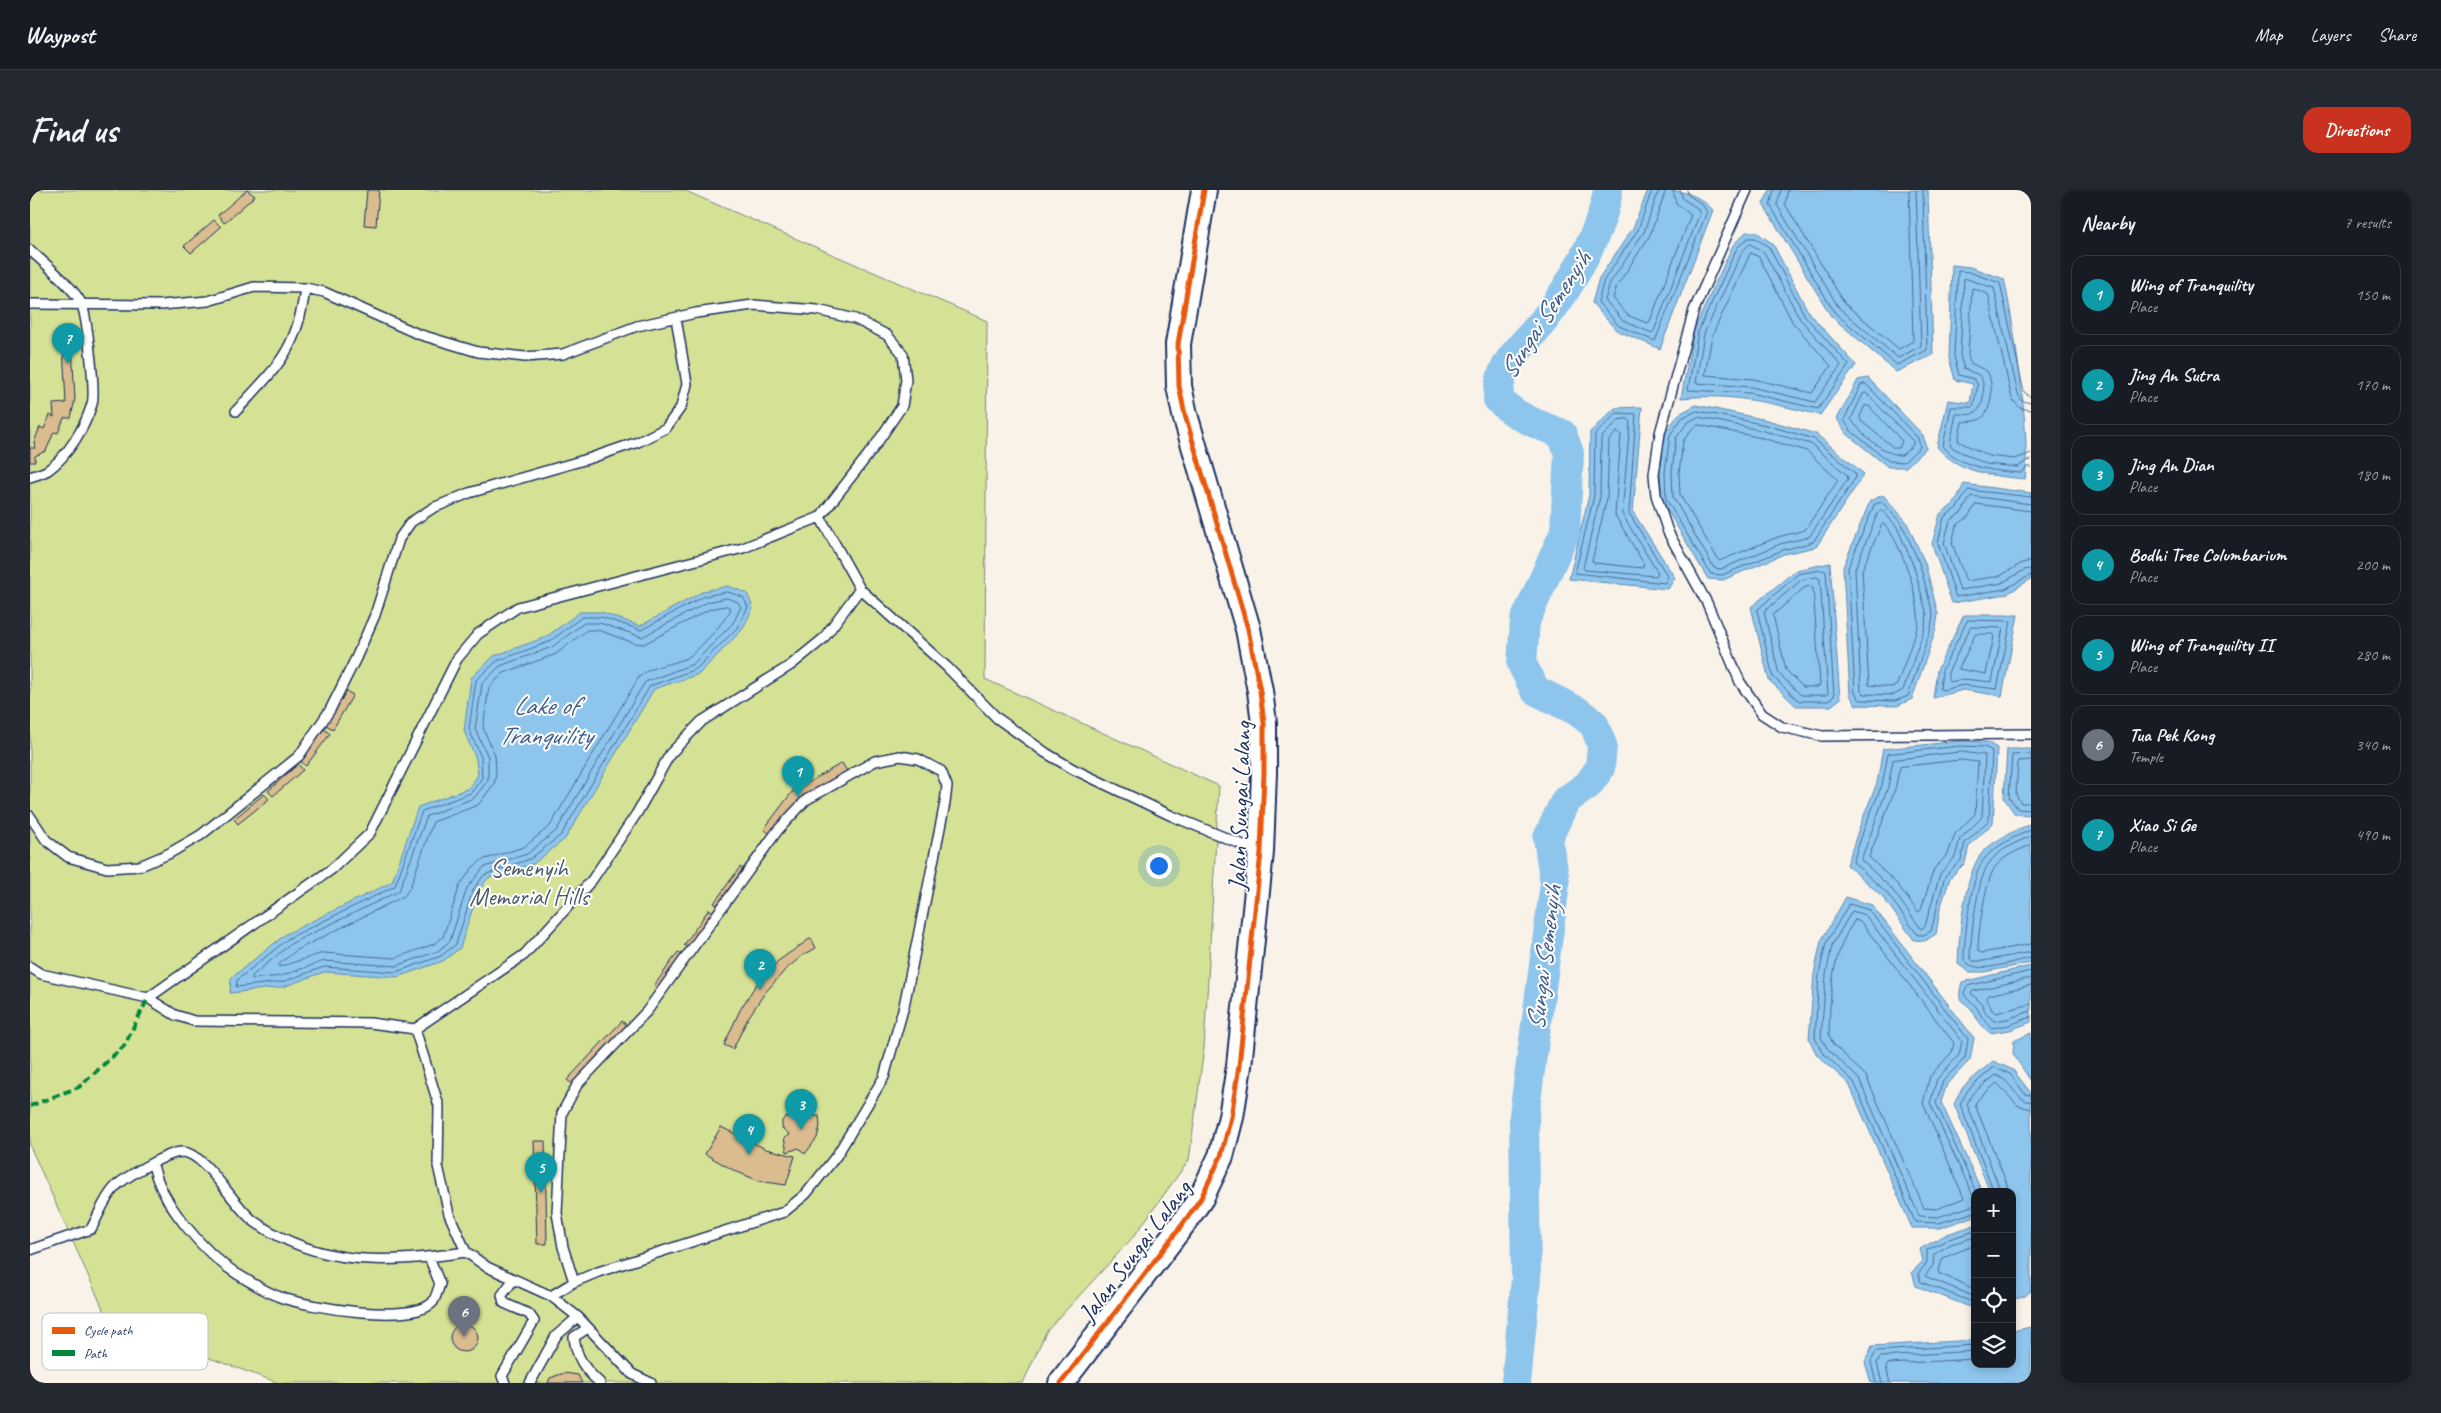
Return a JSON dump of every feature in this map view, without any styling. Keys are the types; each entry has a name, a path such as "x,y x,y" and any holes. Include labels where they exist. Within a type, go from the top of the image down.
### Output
{"street":[{"name":"Jalan Sungai Lalang","path":"1061,1383 1185,1221 1204,1192 1221,1156 1231,1118 1239,1066 1261,852 1264,723 1248,629 1185,415 1177,365 1180,324 1204,190"}],"lane":[{"path":"1747,190 1694,310 1660,433 1654,474 1656,496 1668,532 1707,603 1740,682 1762,714 1782,728 1822,736 2031,734"},
{"path":"30,250 55,272 82,304 90,354 93,403 75,439 62,458 46,471 30,476"},
{"path":"30,304 161,305 208,301 254,287 305,288 324,292 418,334 478,352 525,357 563,354 637,326 754,305 817,310 856,319 888,335 903,354 906,380 902,406 875,446 820,517 742,548 518,607 478,634 457,660 370,833 332,869 148,998"},
{"path":"236,411 275,370 289,349 302,316 305,288"},
{"path":"30,816 46,840 68,858 107,868 140,866 168,854 201,835 265,785 299,756 304,749 330,710 356,658 374,615 399,539 411,522 433,508 469,493 591,458 638,442 666,428 681,406 686,384 676,318"},
{"path":"820,517 860,589 947,667 997,718 1046,753 1073,769 1172,816 1261,852"},
{"path":"30,967 41,974 148,998 175,1015 194,1022 370,1023 415,1029 524,955 592,880 637,813 670,754 702,721 791,665 824,638 860,589"},
{"path":"551,1296 574,1282 784,1212 806,1194 837,1155 884,1077 904,1006 945,803 947,786 940,771 918,759 900,756 876,761 806,800 778,830 647,1011 577,1085 562,1112 557,1213 563,1248 574,1282"},
{"path":"415,1029 439,1106 438,1166 449,1214 466,1252 487,1267 551,1296 578,1317 632,1374 652,1383"},
{"path":"30,1250 91,1229 105,1200 116,1186 164,1157 183,1152 199,1159 253,1221 298,1246 340,1258 429,1257 466,1252"},
{"path":"153,1164 155,1175 168,1202 206,1247 235,1273 280,1297 323,1308 389,1314 418,1310 432,1302 440,1284 429,1257"},
{"path":"505,1383 502,1376 534,1321 529,1314 504,1304 502,1294 514,1279"},
{"path":"530,1383 556,1336 578,1317"},
{"path":"588,1328 574,1338 576,1352 588,1373 600,1383"}],"green space":[{"name":"Semenyih Memorial Hills","path":"30,190 683,190 987,321 985,679 1219,786 1204,1048 1189,1160 1134,1236 1046,1332 1023,1383 279,1383 208,1358 208,1313 105,1313 30,1146"}],"water":[{"path":"1648,190 1684,192 1699,198 1713,210 1660,349 1616,330 1592,303 1599,278 1633,228"},
{"path":"1770,190 1928,190 1933,355 1896,372 1831,316 1763,204"},
{"path":"1746,232 1756,232 1773,244 1809,313 1856,365 1820,415 1768,403 1735,398 1681,398 1694,330 1733,245"},
{"path":"1952,265 1970,267 2004,279 2017,352 2024,410 2026,437 2025,479 1977,472 1966,468 1946,456 1937,447 1948,400 1970,403 1973,384 1955,380 1949,358"},
{"path":"1868,378 1923,435 1926,448 1906,467 1888,467 1847,434 1837,419 1858,380"},
{"path":"1696,405 1767,420 1816,434 1864,474 1816,547 1784,554 1723,580 1708,579 1662,501 1660,472 1665,433 1679,414"},
{"path":"1642,407 1633,512 1675,578 1668,589 1569,579 1589,495 1590,432 1615,408"},
{"path":"1964,484 2031,493 2031,579 2007,594 1952,603 1932,544 1940,514 1954,504"},
{"path":"1883,495 1906,521 1925,563 1938,614 1936,629 1912,699 1897,706 1856,705 1850,695 1843,567 1870,501"},
{"path":"1830,563 1840,699 1831,706 1796,706 1769,680 1751,607 1796,570"},
{"name":"Lake of Tranquility","path":"728,586 747,593 753,608 742,630 699,674 654,689 565,839 533,864 488,878 478,892 460,948 443,961 397,977 324,972 283,987 230,993 231,978 286,934 392,882 418,807 469,788 478,775 476,759 464,731 471,678 494,656 546,637 580,612 601,612 640,626 704,591"},
{"path":"1964,615 2018,615 2002,696 1963,690 1933,698 1937,670"},
{"path":"1961,741 1987,742 1997,748 1993,823 1969,846 1965,863 1950,878 1940,909 1936,934 1925,941 1914,940 1882,896 1847,865 1877,783 1883,749"},
{"path":"2007,749 2031,749 2031,815 2015,814 2004,798"},
{"path":"2031,824 2031,963 1984,972 1969,972 1958,964 1963,909 1974,867 1983,852 1995,842"},
{"path":"1846,897 1872,905 1974,1038 1970,1060 1947,1084 1941,1102 1980,1188 1971,1188 1971,1217 1940,1228 1912,1228 1849,1084 1817,1055 1809,1039 1814,974 1821,941"},
{"path":"2031,966 2031,1022 2010,1030 1990,1033 1980,1023 1970,1008 1960,999 1962,982"},
{"path":"2031,1033 2031,1081 2013,1054 2014,1041"},
{"path":"1993,1061 2013,1070 2031,1093 2031,1291 2025,1296 2016,1299 2016,1188 1988,1188 1954,1104 1963,1087"},
{"path":"1971,1226 1971,1307 1916,1286 1912,1272 1923,1261 1920,1249 1947,1234"},
{"path":"2031,1327 2031,1383 1871,1383 1865,1362 1872,1346 1971,1340 1971,1368 2016,1368 2016,1330"}],"building":[{"path":"247,190 255,196 224,223 218,215"},
{"path":"367,190 379,190 376,226 364,225"},
{"path":"214,220 221,227 191,253 184,246"},
{"path":"62,330 71,330 75,398 71,418 64,418 58,433 54,432 46,451 35,456 35,462 30,462 30,448 35,448 34,442 40,427 44,429 50,415 54,417 53,404 66,403"},
{"path":"346,691 353,695 333,729 326,725"},
{"path":"324,729 330,734 306,766 300,761"},
{"path":"842,763 848,773 798,802 772,836 764,829 792,792"},
{"path":"298,764 303,770 273,796 268,791"},
{"path":"264,794 269,799 238,824 234,819"},
{"path":"740,867 744,870 719,906 714,903"},
{"path":"709,909 714,913 689,948 684,945"},
{"path":"811,938 816,948 802,956 785,970 764,994 748,1018 733,1049 724,1045 740,1010 755,986 778,961"},
{"path":"678,952 684,955 659,990 654,986"},
{"path":"622,1021 628,1026 573,1085 567,1080"},
{"path":"808,1103 813,1116 819,1116 820,1126 817,1138 805,1154 799,1148 787,1152 784,1138 790,1135 782,1128 782,1121 785,1117 797,1117 794,1112"},
{"path":"721,1127 766,1149 795,1156 786,1185 759,1181 735,1171 705,1154"},
{"path":"534,1141 545,1141 547,1244 537,1244"},
{"path":"464,1324 474,1328 478,1338 474,1348 464,1352 454,1348 450,1338 454,1328"},
{"path":"564,1373 578,1375 582,1383 548,1383 550,1378"}],"waterway":[{"name":"Sungai Semenyih","path":"1516,1383 1526,1279 1524,1115 1555,883 1548,838 1565,801 1588,785 1600,768 1602,745 1594,724 1577,711 1535,690 1522,664 1525,621 1565,532 1569,453 1562,434 1520,416 1498,399 1499,385 1508,363 1539,326 1576,273 1600,222 1608,190"}],"marked path":[{"path":"30,1106 79,1087 124,1046 148,998"}],"cycle path":[{"path":"1061,1383 1201,1198 1221,1156 1231,1117 1239,1066 1261,852 1264,723 1248,629 1185,415 1179,386 1178,344 1204,190"}],"place":[{"name":"Xiao Si Ge","path":"68,364"},
{"name":"Wing of Tranquility","path":"798,797"},
{"name":"Jing An Sutra","path":"760,990"},
{"name":"Jing An Dian","path":"801,1130"},
{"name":"Bodhi Tree Columbarium","path":"749,1155"},
{"name":"Wing of Tranquility II","path":"541,1193"},
{"name":"Tua Pek Kong","path":"464,1337"}]}
